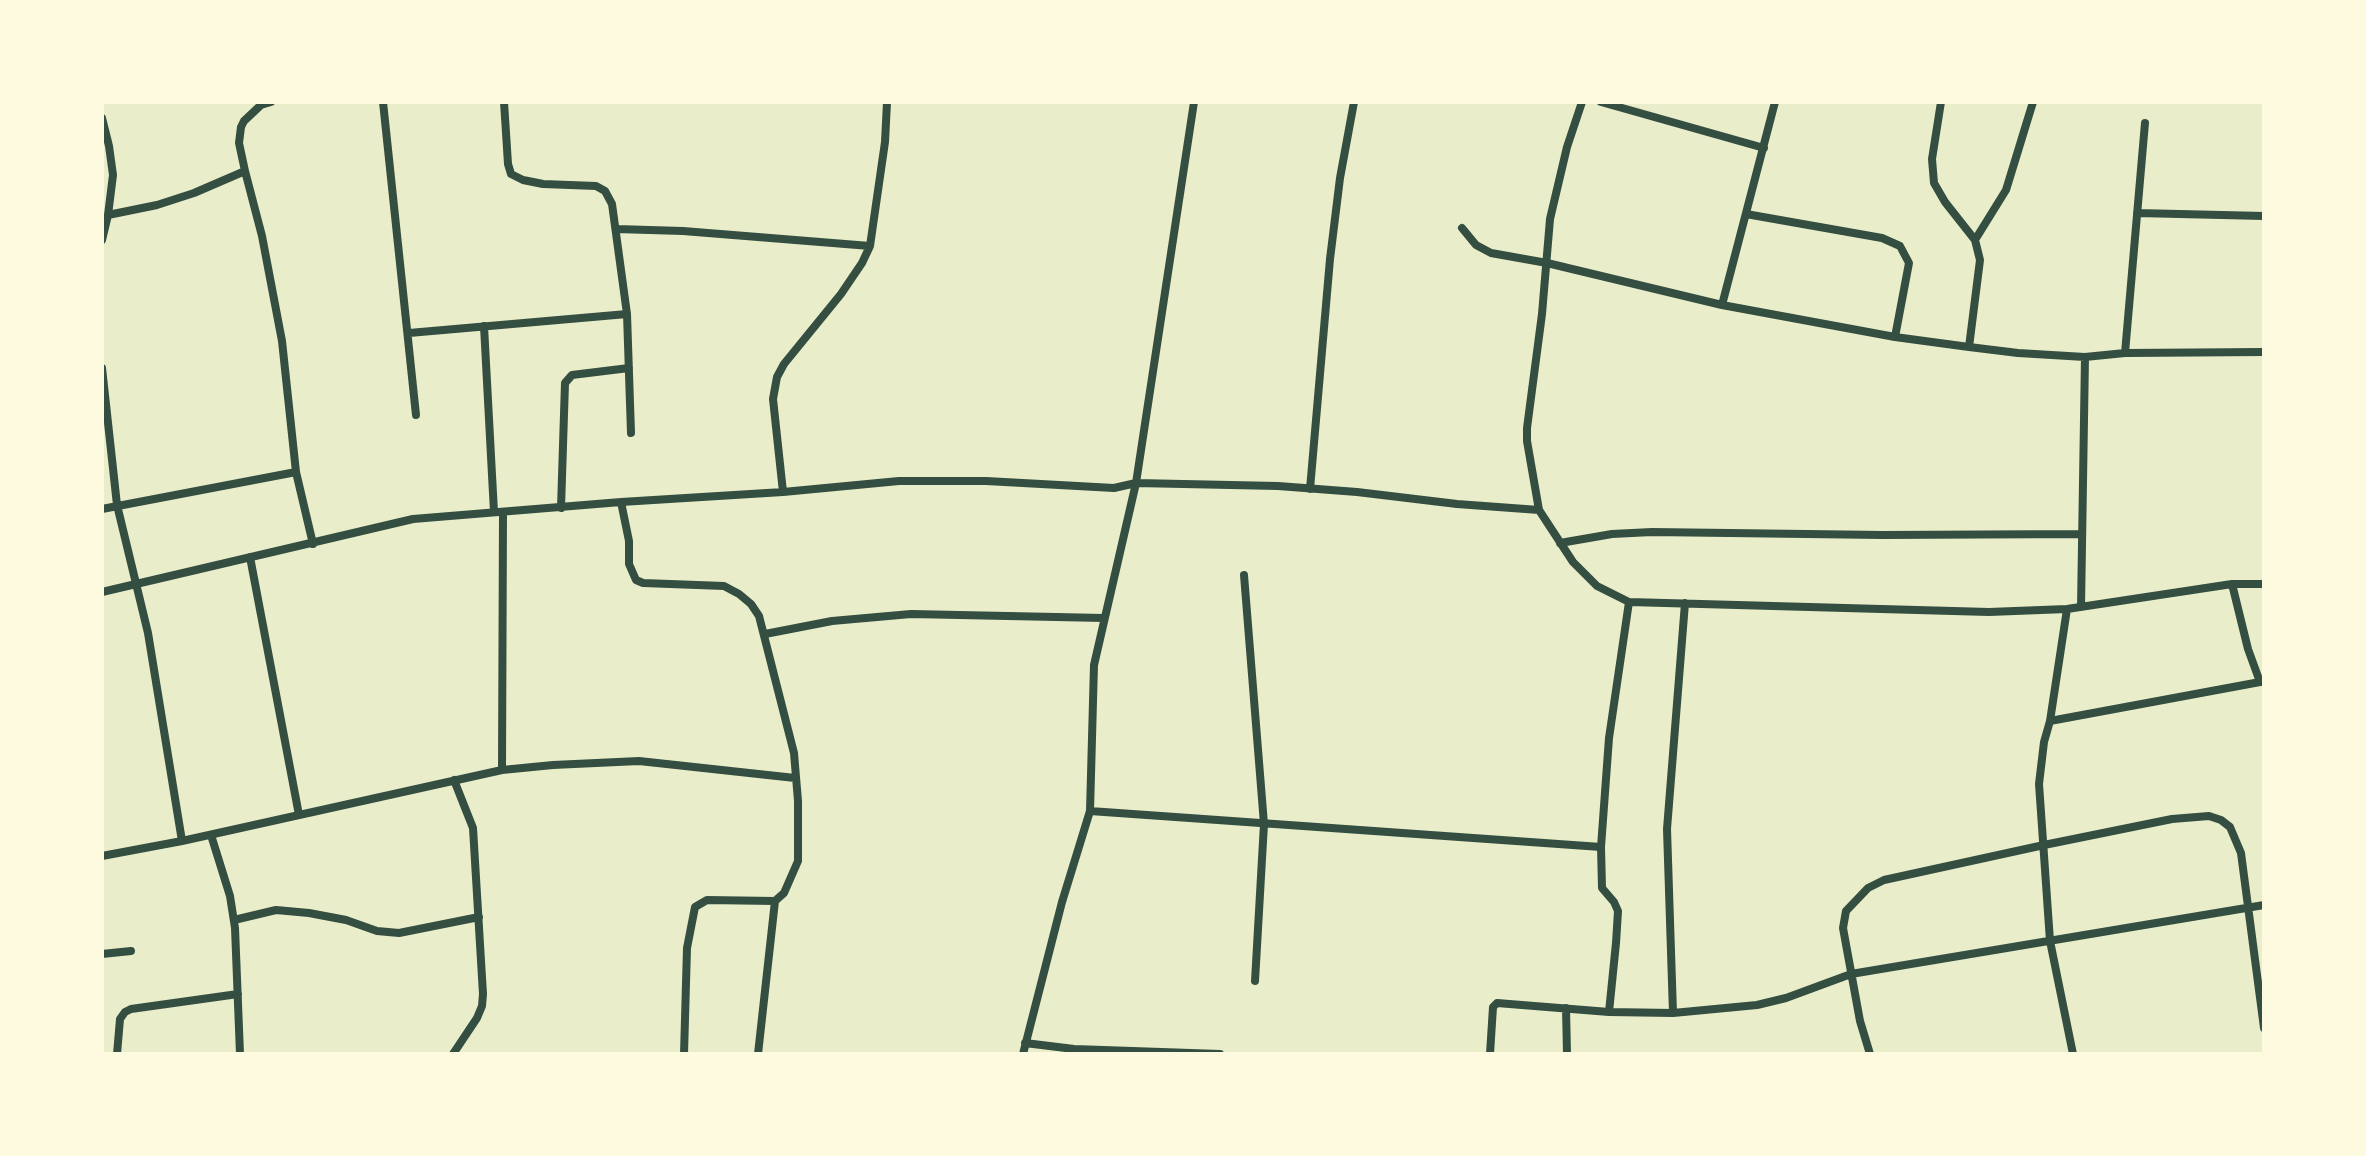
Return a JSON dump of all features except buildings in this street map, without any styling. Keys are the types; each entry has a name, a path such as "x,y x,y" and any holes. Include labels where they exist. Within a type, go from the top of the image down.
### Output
{"street":[{"path":"271,102 261,105 244,121 239,143 262,236 282,341 296,472 313,544"},
{"path":"383,102 416,415"},
{"path":"504,102 511,174 543,184 585,185 605,191 612,204 627,314 631,433"},
{"path":"783,492 773,399 777,377 841,294 870,246 885,142 887,102"},
{"path":"1023,1054 1062,902 1090,811 1094,665 1136,483 1194,102"},
{"path":"1310,489 1330,259 1354,102"},
{"path":"1582,102 1567,147 1550,219 1527,441 1539,510 1573,562 1597,586 1629,602 1989,612 2067,609 2232,584 2264,584"},
{"path":"1601,102 1764,148"},
{"path":"1722,305 1775,102"},
{"path":"1941,102 1932,159 1934,183 1975,240 1980,260 1969,347"},
{"path":"1975,240 2006,190 2033,102"},
{"path":"102,118 113,175 102,240"},
{"path":"2125,353 2145,123"},
{"path":"108,215 157,205 245,171"},
{"path":"2137,213 2264,216"},
{"path":"1746,214 1882,238 1900,246 1909,263 1895,337"},
{"path":"1462,228 1476,245 1491,253 1547,263 1722,305 1895,337 2018,353 2085,357 2125,353 2264,352"},
{"path":"616,229 683,231 870,246"},
{"path":"409,333 627,314"},
{"path":"484,326 498,512 502,770"},
{"path":"2081,607 2085,357"},
{"path":"102,368 117,505 148,633 182,841"},
{"path":"561,508 565,383 572,375 629,368"},
{"path":"102,509 296,472"},
{"path":"102,592 413,519 899,481 986,481 1114,488 1136,483 1224,484 1539,510"},
{"path":"621,502 629,541 629,564 636,580 643,583 724,586 751,604 765,634 794,753 798,861 784,893 775,901 758,1054"},
{"path":"1560,543 1612,534 1652,532 2082,534"},
{"path":"250,557 299,815"},
{"path":"1244,575 1264,824 1255,981"},
{"path":"2050,721 2262,682 2248,649 2232,584"},
{"path":"1609,1012 1618,911 1602,888 1601,847 1609,738 1629,602"},
{"path":"1673,1013 1667,829 1685,603"},
{"path":"2067,609 2039,784 2050,941 2073,1054"},
{"path":"765,634 832,621 911,614 1104,618"},
{"path":"102,856 502,770 639,761 795,778"},
{"path":"453,1054 482,1006 473,828 454,780"},
{"path":"1090,811 1601,847"},
{"path":"1870,1054 1860,1021 1843,928 1846,911 1868,888 1884,880 2044,845 2172,819 2209,816 2230,827 2241,853 2264,1028"},
{"path":"211,835 230,896 234,920 240,1054"},
{"path":"684,1054 687,948 695,907 707,900 775,901"},
{"path":"1490,1054 1493,1007 1497,1003 1609,1012 1673,1013 1757,1005 1786,998 1851,974 2264,905"},
{"path":"234,920 276,910 309,913 346,920 377,931 399,933 479,917"},
{"path":"102,954 131,951"},
{"path":"117,1054 120,1019 131,1009 238,994"},
{"path":"1566,1008 1567,1054"},
{"path":"1025,1043 1074,1049 1220,1054"}]}
